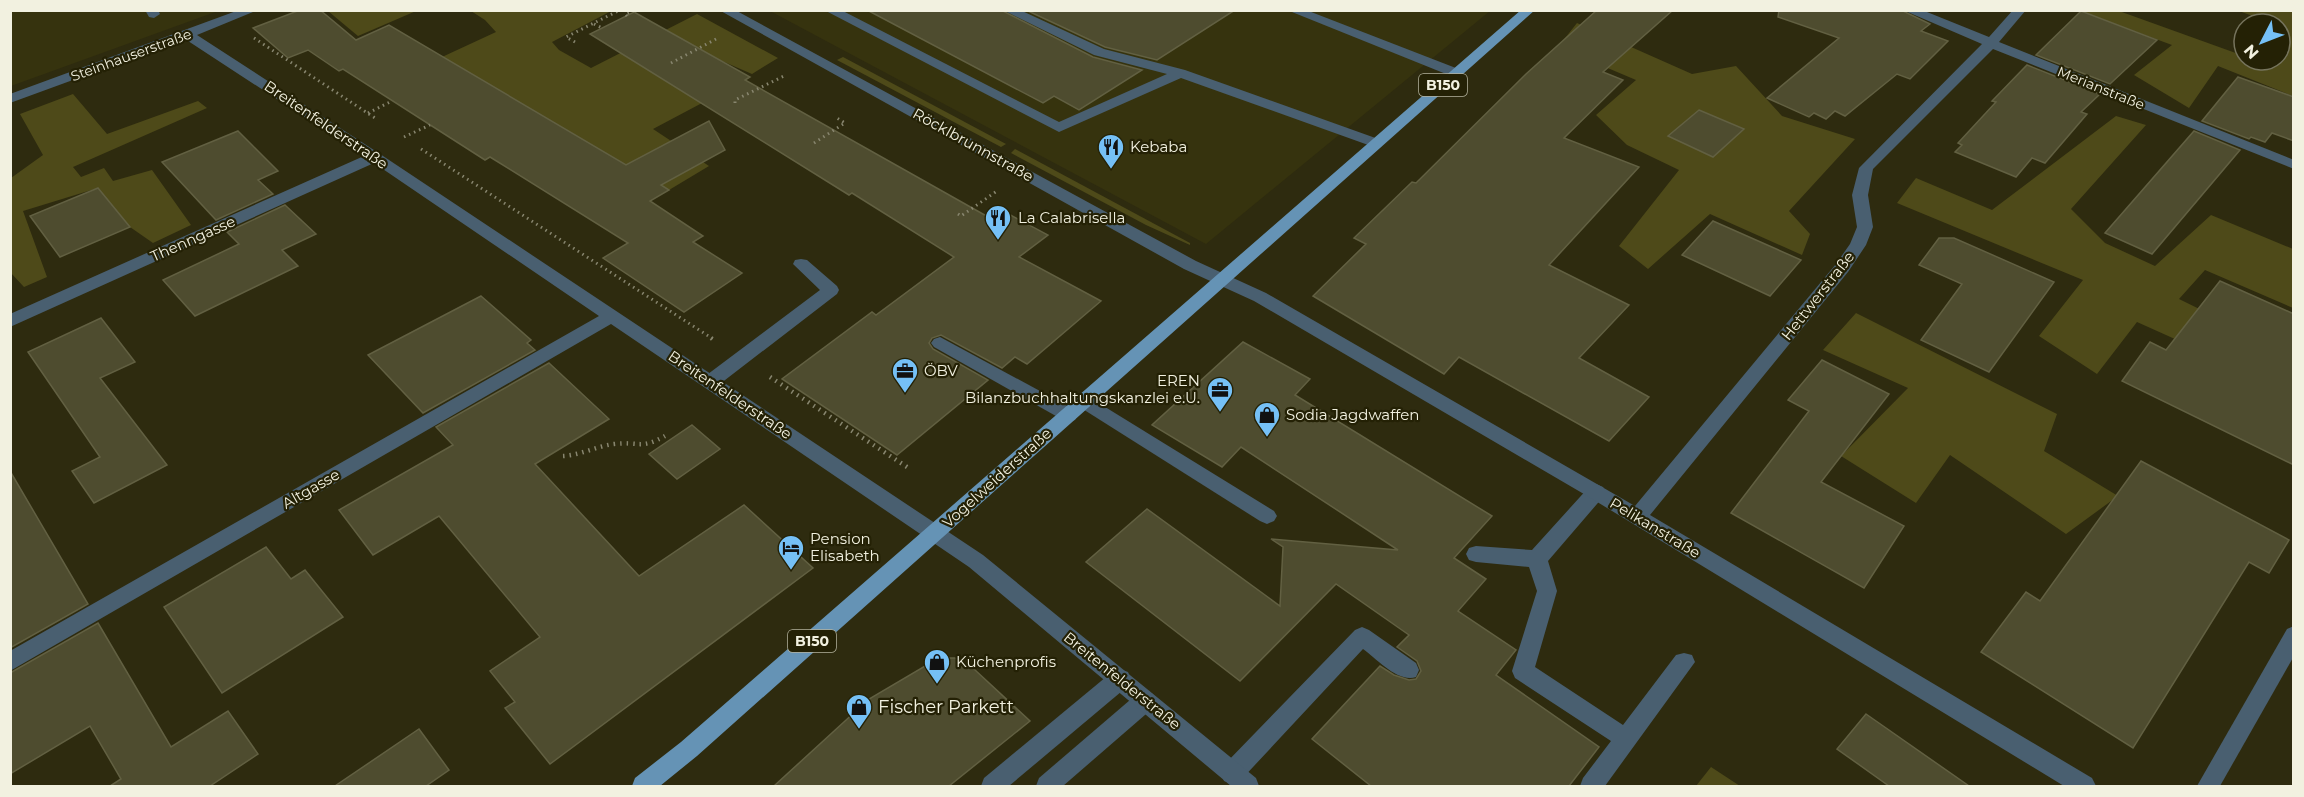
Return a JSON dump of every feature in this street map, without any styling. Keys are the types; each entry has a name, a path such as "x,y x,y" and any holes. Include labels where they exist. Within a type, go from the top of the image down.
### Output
{"main road":[{"name":"Vogelweiderstraße","path":"643,786 689,749 1529,10"}],"street":[{"name":"Steinhauserstraße","path":"10,99 252,10"},
{"name":"Röcklbrunnstraße","path":"725,10 1190,266 1220,280"},
{"path":"1009,10 1099,52 1180,73 1376,143"},
{"path":"1293,10 1456,73"},
{"name":"Merianstraße","path":"1909,10 2294,165"},
{"name":"Hettwerstraße","path":"1637,517 1842,268 1858,245 1865,227 1860,195 1866,168 1991,43 2020,10"},
{"path":"832,11 1059,128 1180,73"},
{"name":"Breitenfelderstraße","path":"188,34 936,532 976,561 1240,780"},
{"name":"Thenngasse","path":"10,321 375,157"},
{"path":"710,382 831,290 801,264"},
{"name":"Pelikanstraße","path":"1220,280 1260,297 1596,492 2084,786"},
{"name":"Altgasse","path":"10,662 612,316"},
{"path":"940,343 1069,415"},
{"path":"1084,401 1267,516"},
{"path":"1537,559 1596,492"},
{"path":"1476,554 1537,559"},
{"path":"1537,559 1547,591 1523,671 1626,739"},
{"path":"2208,786 2294,635"},
{"path":"1240,780 1362,636 1408,670"},
{"path":"1591,786 1683,662"},
{"path":"993,786 1120,679"},
{"path":"1047,786 1145,701"}],"path":[{"path":"575,42 566,37 620,10"},
{"path":"627,16 625,14 633,11"},
{"path":"671,63 748,23"},
{"path":"594,24 602,28"},
{"path":"253,37 377,119"},
{"path":"735,103 735,100 816,60"},
{"path":"368,113 392,101"},
{"path":"814,143 845,123 837,118"},
{"path":"404,138 430,125"},
{"path":"395,131 910,469"},
{"path":"958,214 961,216 1024,173"},
{"path":"563,456 578,455 614,444 649,445 665,436"}],"shaded area":[{"path":"613,10 552,42 559,50 591,68 697,14 778,58 752,74 692,48 719,94 653,129 709,166 669,190 442,57 496,32 485,20 471,11"},
{"path":"11,11 218,11 11,86"},
{"path":"328,11 416,11 358,36"},
{"path":"770,11 1490,11 1206,244"},
{"path":"2080,11 2119,11 2232,52 2232,72 2218,66 2189,108 2134,75 2172,45"},
{"path":"2239,11 2293,11 2293,96 2233,72 2292,72 2292,12"},
{"path":"1577,23 1692,74 1736,66 1782,116 1855,139 1789,211 1810,234 1802,255 1710,214 1648,269 1619,246 1679,170 1627,145 1596,115 1636,80 1558,47"},
{"path":"843,57 1006,144 1001,147 837,60"},
{"path":"73,94 107,134 198,101 207,108 73,167 81,177 104,168 113,181 152,170 191,225 153,243 130,227 98,188 23,211 47,277 24,287 11,273 11,178 43,155 20,114"},
{"path":"2116,116 2146,125 2071,209 2105,243 2155,266 2211,215 2293,249 2293,308 2205,270 2179,299 2293,355 2293,392 2137,322 2097,374 2039,336 2083,280 1897,203 1916,178 1992,210"},
{"path":"1015,149 1190,245 1146,225 1011,153"},
{"path":"1856,313 2057,414 2044,451 2118,496 2066,534 1950,455 1916,503 1841,456 1908,388 1823,350"},
{"path":"1711,767 1740,786 1696,786"}],"building":[{"path":"300,10 320,10 356,40 389,25 626,165 709,121 725,150 661,185 669,190 650,201 703,236 693,242 742,273 684,312 603,258 628,243 490,157 485,160 343,69 339,71 308,50 288,58 253,28"},
{"path":"867,10 1001,10 1093,57 1142,70 1079,110 1054,96 1043,103"},
{"path":"1026,10 1235,10 1157,60 1105,47"},
{"path":"1597,10 1673,10 1603,72 1623,80 1564,138 1639,167 1549,265 1629,305 1579,358 1649,397 1609,441 1459,357 1444,374 1313,296 1366,244 1354,238 1412,182 1416,183 1526,74"},
{"path":"1779,10 1901,10 1930,24 1921,31 1948,41 1910,79 1897,74 1845,116 1835,111 1826,119 1814,113 1809,117 1767,98 1839,38 1778,17"},
{"path":"2081,11 2157,40 2110,84 2036,55"},
{"path":"634,12 750,77 745,80 990,218 1001,210 1048,235 1019,257 1101,301 1027,364 1015,357 1002,368 941,335 932,338 929,343 933,349 988,380 897,455 782,379 872,312 876,315 954,257 852,193 849,195 590,34"},
{"path":"2027,65 2100,94 2081,112 2087,114 2045,163 2032,158 2016,177 1955,152 1962,145 1958,143 1996,102 1992,101"},
{"path":"2238,77 2294,97 2294,141 2272,133 2265,142 2251,137 2249,139 2202,121"},
{"path":"1699,110 1744,129 1713,157 1668,136"},
{"path":"238,131 278,171 258,180 273,194 216,220 162,162"},
{"path":"2194,131 2240,150 2152,254 2105,233"},
{"path":"98,188 130,227 60,257 30,216"},
{"path":"285,205 316,234 282,250 298,266 195,316 163,280 239,244 227,232"},
{"path":"1713,221 1801,260 1770,296 1682,255"},
{"path":"1939,238 1954,238 2054,282 1989,372 1921,340 1962,284 1919,265"},
{"path":"2220,281 2294,314 2294,465 2122,381 2150,342 2166,350"},
{"path":"481,296 531,340 527,343 535,350 423,413 368,355"},
{"path":"101,318 135,362 100,378 167,465 94,503 72,471 100,457 28,352"},
{"path":"1243,342 1310,379 1295,395 1492,516 1454,558 1486,579 1458,611 1516,650 1496,675 1599,747 1569,786 1371,786 1312,739 1380,666 1394,675 1409,680 1416,679 1421,671 1417,661 1397,647 1409,635 1336,584 1240,681 1086,562 1147,509 1280,606 1283,547 1271,539 1398,550 1241,447 1222,467 1152,425"},
{"path":"1822,360 1889,394 1821,482 1904,526 1864,588 1731,513 1809,411 1788,400"},
{"path":"549,363 609,419 535,464 639,576 744,505 813,568 550,764 505,708 515,702 490,671 540,637 439,516 373,555 339,510 453,445 436,427"},
{"path":"692,425 720,449 677,479 649,454"},
{"path":"2141,461 2289,540 2269,573 2249,562 2133,748 1981,652 2026,592 2040,601"},
{"path":"10,471 88,604 10,648"},
{"path":"266,547 291,579 305,570 343,617 222,693 164,607"},
{"path":"98,623 171,747 228,711 258,754 210,786 110,786 121,779 90,726 10,774 10,673"},
{"path":"955,658 974,669 1030,721 949,786 774,786 869,699 937,659"},
{"path":"1866,714 1969,786 1889,786 1837,749"},
{"path":"419,729 449,770 426,786 335,786"}],"place":[{"name":"Kebaba","path":"1111,170"},
{"name":"La Calabrisella","path":"998,241"},
{"name":"ÖBV","path":"905,394"},
{"name":"EREN Bilanzbuchhaltungskanzlei e.U.","path":"1220,413"},
{"name":"Sodia Jagdwaffen","path":"1267,438"},
{"name":"Pension Elisabeth","path":"791,571"},
{"name":"Küchenprofis","path":"937,685"},
{"name":"Fischer Parkett","path":"859,730"}]}
